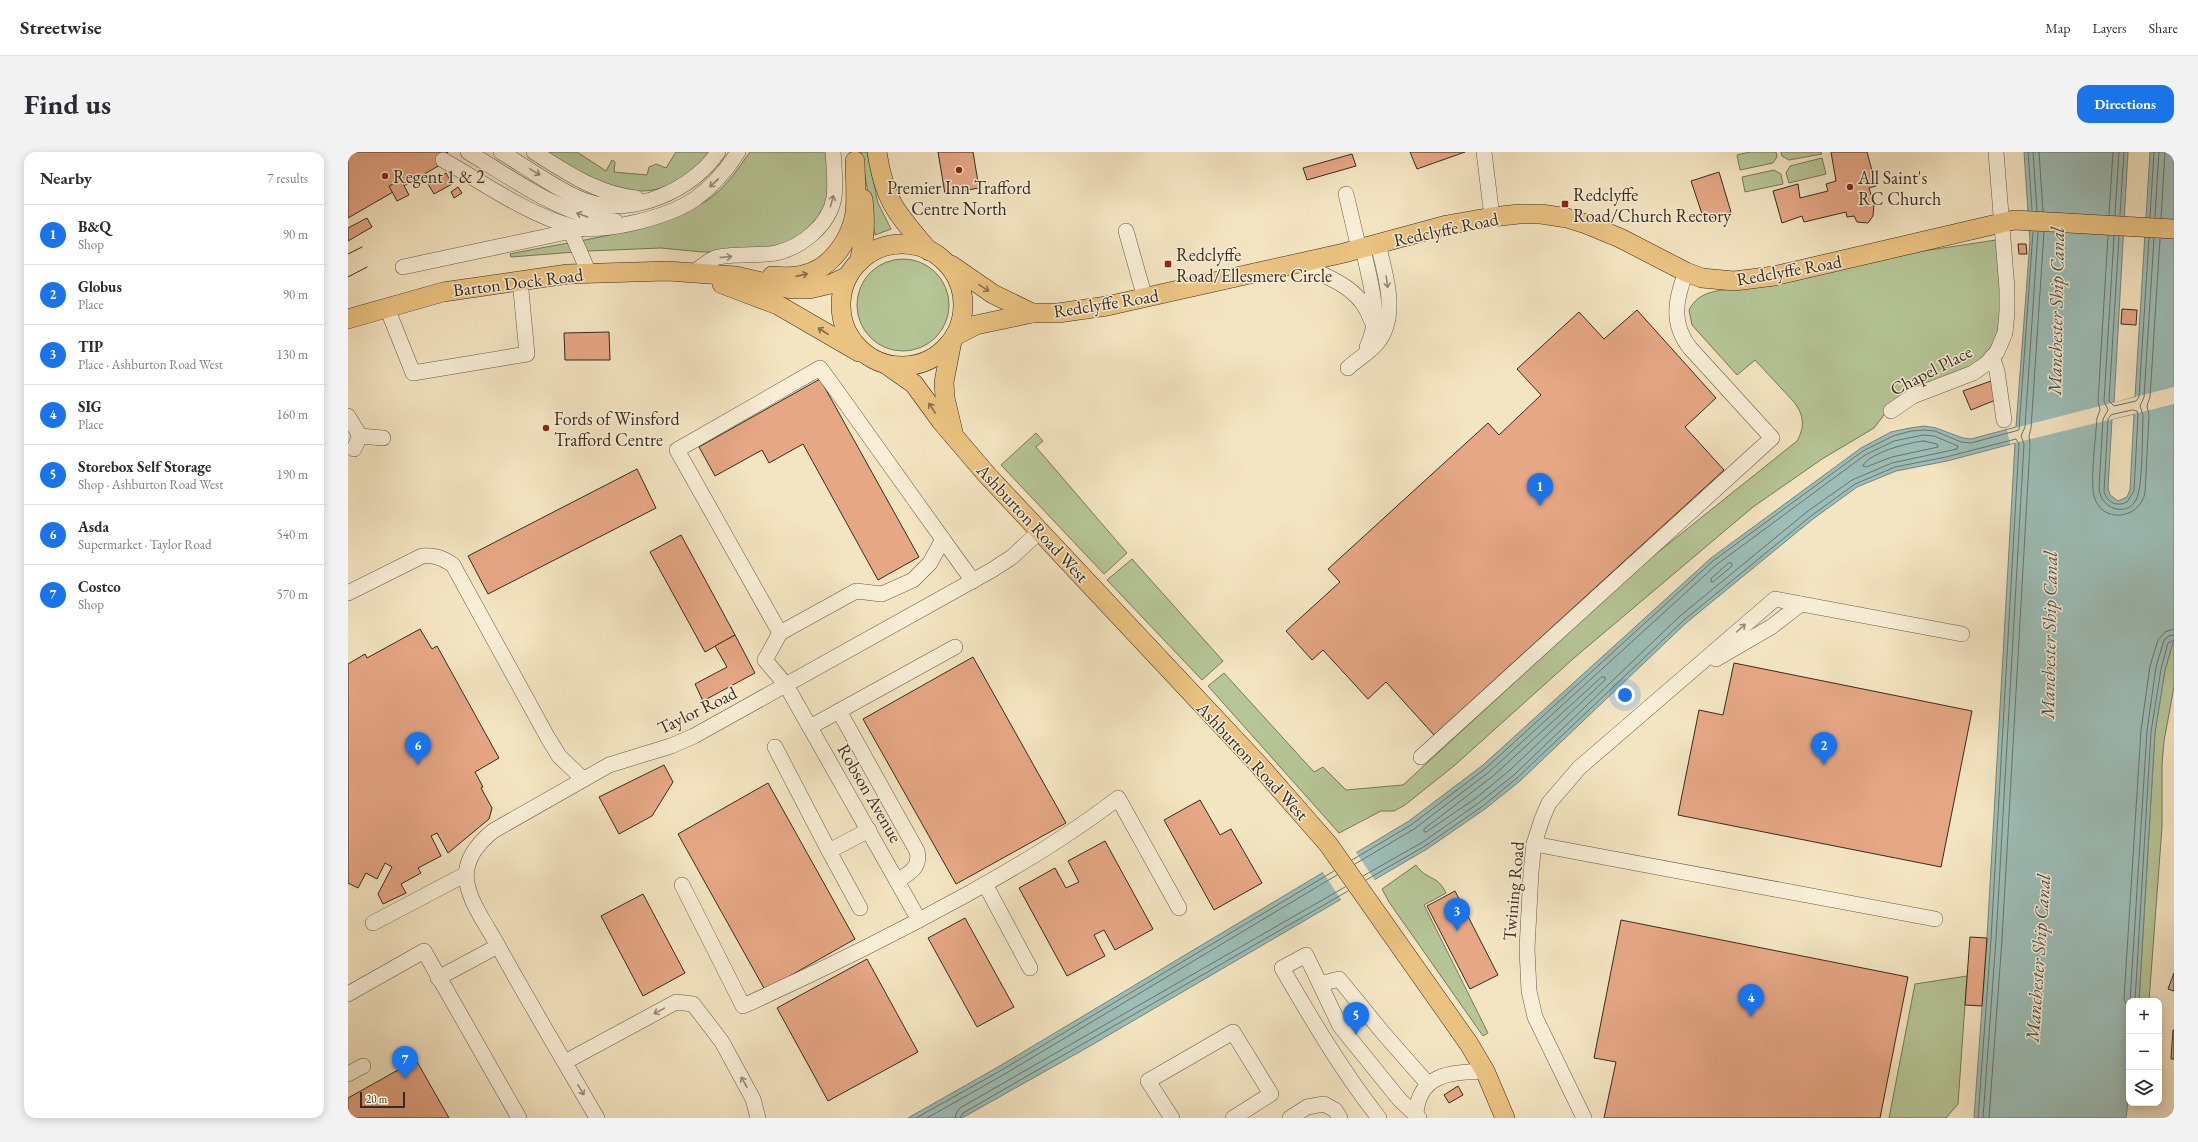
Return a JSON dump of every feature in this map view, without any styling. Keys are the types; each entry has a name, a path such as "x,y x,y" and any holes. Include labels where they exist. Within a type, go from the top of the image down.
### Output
{"main road":[{"path":"854,156 866,220 865,239 854,269 842,294 841,312 846,329 855,345 869,357 888,365 906,366 923,363 939,354 953,338 961,320 962,308 960,286 952,270 935,254 892,206 880,173 877,152"},
{"path":"736,276 792,277 806,274 826,263 835,256 851,228 855,212 854,156"},
{"name":"Redclyffe Road","path":"953,338 976,325 1032,313 1081,310 1144,298 1298,264 1447,225 1492,217 1541,214 1567,218 1620,238 1686,272 1717,280 1734,281 1756,280 2008,222 2174,229"},
{"path":"854,269 874,251 892,245 911,245 935,254"},
{"name":"Redclyffe Road","path":"935,254 993,294 1032,313"},
{"name":"Barton Dock Road","path":"348,319 443,292 520,280 589,273 668,271 692,274 736,276 791,289 809,289 831,284 854,269"},
{"name":"Barton Dock Road","path":"692,274 778,305 869,357"},
{"name":"Ashburton Road West","path":"953,338 944,382 945,398 955,439"},
{"name":"Ashburton Road West","path":"888,365 914,384 955,439 1039,532 1258,764 1328,844 1368,898 1470,1044 1485,1071 1505,1118"}],"street":[{"path":"468,152 574,212 597,219 634,222"},
{"path":"501,152 587,201 601,205 614,205 649,199 670,192 686,183 701,171 718,152"},
{"path":"534,152 596,188 622,196 649,199"},
{"path":"403,267 577,230 606,228 659,215 694,199 720,177 738,152"},
{"path":"692,274 716,258 776,253 797,244 813,233 824,220 834,200 835,176 833,152"},
{"path":"1484,152 1492,217"},
{"name":"Chapel Place","path":"1891,411 1913,396 1973,373 1997,352 2005,333 2007,312 2008,222 1996,152"},
{"path":"444,160 530,210 577,230"},
{"path":"1346,194 1367,247 1386,278 1389,312 1387,324 1378,342 1348,368"},
{"path":"577,230 589,273"},
{"path":"1126,231 1144,298"},
{"path":"1362,355 1373,331 1375,311 1367,247"},
{"path":"1298,264 1336,281 1354,292 1364,303 1369,313 1373,331"},
{"path":"1421,757 1772,438 1690,348 1680,332 1676,312 1679,291 1686,272"},
{"path":"387,308 413,373 527,354 520,280"},
{"path":"1992,357 1997,371 2004,420"},
{"path":"943,539 930,563 913,580 882,594 856,592 780,633 677,450 820,368 943,539 973,581"},
{"path":"348,416 357,443 383,438"},
{"name":"Taylor Road","path":"466,874 473,852 486,837 583,779 620,760 671,746 694,736 973,581 1012,557 1039,532"},
{"path":"348,593 422,556 438,556 453,565 548,738 559,756 583,779"},
{"path":"1691,673 1775,599 1962,634"},
{"path":"1691,673 1771,627 1801,604"},
{"name":"Robson Avenue","path":"780,633 765,660 786,685 919,920"},
{"path":"810,727 955,647"},
{"name":"Twining Road","path":"1584,1118 1541,1030 1531,1005 1527,949 1530,872 1534,844 1549,803 1560,788 1579,768 1691,673"},
{"path":"839,711 917,851 918,860 914,871 897,881"},
{"path":"775,747 860,908"},
{"path":"682,885 743,1006 851,956 986,884 1055,844 1118,798 1179,908"},
{"path":"829,851 869,830"},
{"path":"1534,844 1936,919"},
{"path":"373,923 466,874 469,891 498,946 597,1118"},
{"path":"986,884 1030,968"},
{"path":"438,978 498,946"},
{"path":"348,994 424,951 519,1118"},
{"path":"1379,1118 1358,1091 1323,1038 1282,968 1306,955 1340,1026 1399,1099 1415,1116"},
{"path":"1320,984 1340,979 1384,1034 1428,1084"},
{"path":"565,1062 676,1002 693,1004 722,1042 753,1099 758,1118"},
{"path":"1172,1118 1148,1081 1233,1032 1271,1094 1233,1118"},
{"path":"348,1074 363,1066"},
{"path":"1415,1116 1421,1094 1428,1084 1443,1076 1485,1071"},
{"path":"1290,1118 1315,1104 1324,1104 1335,1110 1340,1118"}],"green space":[{"path":"547,152 577,152 606,171 612,160 615,162 614,172 647,175 649,167 656,164 666,168 676,152 709,152 690,172 670,185 650,190 631,190 610,185 590,177"},
{"path":"750,152 829,152 835,179 815,235 760,252 702,252 661,248 588,251 511,257 510,254 611,235 662,221 685,212 706,201 719,191"},
{"path":"861,152 867,152 878,203 891,229 875,235"},
{"path":"1750,152 1776,152 1777,157 1773,163 1740,170 1737,155"},
{"path":"1781,152 1821,152 1822,154 1789,160 1782,156"},
{"path":"1822,158 1826,174 1789,183 1786,173 1790,166"},
{"path":"1774,170 1781,174 1783,184 1745,192 1742,177"},
{"path":"1996,240 2004,297 1998,335 1982,362 1887,411 1874,428 1822,459 1753,507 1574,658 1455,765 1405,805 1394,811 1381,811 1339,833 1208,686 1224,673 1314,772 1323,767 1346,790 1403,785 1642,565 1797,441 1800,436 1802,421 1800,412 1794,402 1755,360 1737,375 1692,325 1689,310 1693,303 1704,295 1717,291 1923,251"},
{"path":"903,259 921,263 935,273 945,287 949,305 945,323 935,337 921,347 903,351 885,347 871,337 861,323 857,305 861,287 871,273 885,263"},
{"path":"1036,433 1043,441 1036,447 1127,553 1104,574 1001,465"},
{"path":"1132,559 1223,661 1202,680 1107,580"},
{"path":"2174,639 2174,687 2164,741 2162,765 2162,827 2149,998 2139,998 2155,732 2165,670"},
{"path":"1416,865 1420,870 1439,883 1446,893 1424,905 1488,1033 1483,1036 1389,902 1382,889"},
{"path":"1967,976 1958,1104 1946,1118 1889,1118 1915,984"}],"water":[{"name":"Manchester Ship Canal","path":"2024,152 2128,152 2114,403 2135,397 2150,152 2174,152 2174,639 2165,670 2155,732 2139,998 2126,998 2126,1106 2128,1106 2126,1118 1974,1118 1987,938 2015,443 1947,461 1896,471 1857,487 1813,519 1686,623 1520,781 1485,809 1427,849 1090,1046 962,1118 908,1118 998,1067 1409,821 1483,765 1711,558 1861,448 1891,432 1924,426 1936,428 1963,438 1971,439 2016,427 2030,241","holes":["2134,414 2130,490 2127,497 2118,501 2110,495 2108,488 2112,419"]}],"pier":[{"path":"2174,387 2174,404 2010,444 2007,430"},
{"path":"1355,851 1376,882 1342,901 1322,871"}],"building":[{"name":"Regent 1 & 2","path":"348,152 448,152 440,165 348,218"},
{"name":"Premier Inn Trafford Centre North","path":"938,152 973,152 979,188 945,194"},
{"path":"1410,152 1465,152 1417,169"},
{"name":"All Saint's RC Church","path":"1831,152 1867,152 1876,186 1869,188 1874,204 1873,216 1868,223 1857,222 1854,216 1847,217 1846,212 1804,222 1802,216 1782,223 1773,191 1798,184 1800,198 1828,191 1826,184 1836,181"},
{"path":"1352,154 1356,166 1307,180 1303,168"},
{"path":"1719,172 1731,212 1704,220 1691,181"},
{"path":"446,173 452,184 434,194 428,184"},
{"path":"401,180 409,195 397,201 389,186"},
{"path":"458,187 462,193 454,198 451,192"},
{"path":"367,218 372,227 348,241 348,228"},
{"path":"2018,244 2026,244 2027,254 2019,254"},
{"path":"2122,309 2137,310 2136,325 2121,324"},
{"path":"1637,310 1716,398 1685,427 1724,470 1434,735 1386,682 1368,699 1323,650 1312,660 1286,631 1340,582 1328,569 1488,423 1499,435 1541,395 1517,369 1579,312 1604,339"},
{"path":"609,332 610,360 565,360 564,333"},
{"path":"820,379 919,557 878,580 803,444 769,463 762,450 715,476 699,447"},
{"path":"1991,381 1998,399 1971,410 1963,391"},
{"path":"637,469 656,508 488,594 468,556"},
{"path":"681,535 735,635 705,652 650,552"},
{"path":"420,629 432,649 437,646 499,758 475,772 483,787 481,788 492,808 489,819 448,853 437,833 431,836 441,856 418,868 421,873 401,884 406,893 383,904 378,894 392,867 385,863 377,879 366,873 358,888 348,883 348,664 365,654 367,658"},
{"path":"735,635 755,673 703,701 695,684 727,667 715,646"},
{"path":"973,657 1066,823 956,884 863,719"},
{"path":"1734,663 1972,711 1941,867 1678,815 1699,710 1723,715"},
{"path":"664,765 673,782 652,816 619,834 599,797"},
{"path":"768,783 855,939 765,990 678,834"},
{"path":"1200,800 1220,835 1231,829 1262,883 1214,910 1164,820"},
{"path":"1105,841 1153,929 1115,950 1104,930 1094,935 1105,956 1067,976 1019,888 1055,868 1066,888 1079,882 1068,861"},
{"path":"1455,891 1498,975 1470,989 1427,906"},
{"path":"643,894 685,973 643,996 601,916"},
{"path":"965,918 1014,1007 977,1027 928,938"},
{"path":"1621,920 1908,977 1880,1118 1604,1118 1616,1062 1594,1058"},
{"path":"1970,937 1987,938 1982,1006 1965,1005"},
{"path":"867,959 918,1052 828,1101 777,1008"},
{"path":"2174,973 2174,991 2168,989"},
{"path":"2173,1030 2174,1059 2171,1059"},
{"path":"416,1060 449,1118 348,1118 348,1098"},
{"path":"1458,1086 1463,1095 1449,1103 1444,1095"}],"tram line":[{"path":"348,254 362,247"},
{"path":"348,277 367,267"}],"place":[{"name":"Premier Inn Trafford Centre North","path":"959,170"},
{"name":"Regent 1 & 2","path":"385,176"},
{"name":"All Saint's RC Church","path":"1850,187"},
{"name":"Redclyffe Road/Church Rectory","path":"1565,204"},
{"name":"Redclyffe Road/Ellesmere Circle","path":"1168,264"},
{"name":"Fords of Winsford Trafford Centre","path":"546,428"},
{"name":"B&Q","path":"1540,506"},
{"name":"Asda","path":"418,765"},
{"name":"Globus","path":"1824,765"},
{"name":"TIP","path":"1457,931"},
{"name":"SIG","path":"1751,1017"},
{"name":"Storebox Self Storage","path":"1356,1035"},
{"name":"Costco","path":"405,1079"}]}
